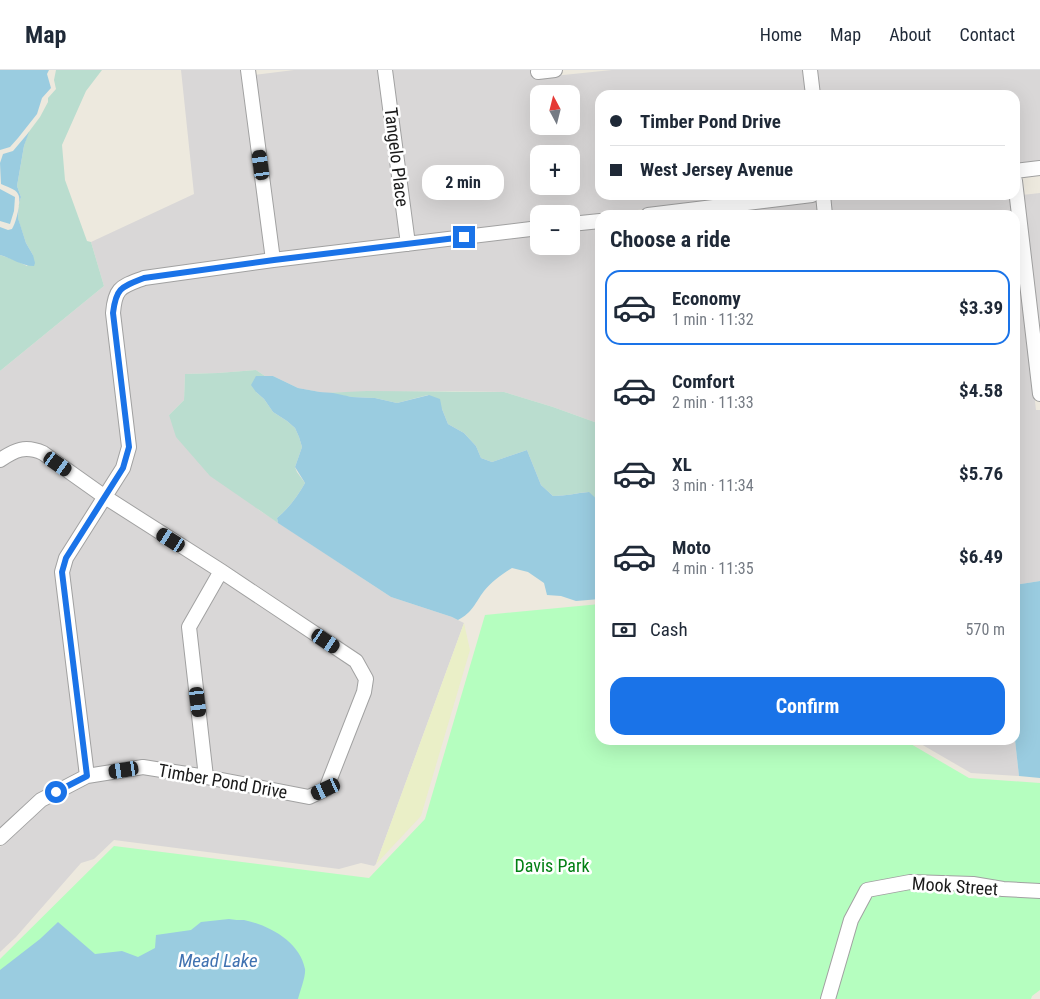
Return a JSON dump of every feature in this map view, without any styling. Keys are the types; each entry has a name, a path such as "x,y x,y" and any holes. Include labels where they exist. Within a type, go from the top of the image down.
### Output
{"street":[{"path":"248,70 274,260"},
{"name":"Tangelo Place","path":"385,70 408,244"},
{"path":"538,72 555,70"},
{"path":"810,70 812,90"},
{"path":"1020,170 1040,168"},
{"path":"689,210 771,200"},
{"path":"580,223 595,222"},
{"path":"1020,224 1040,394"},
{"path":"87,776 62,572 66,558 123,468 129,447 113,313 114,301 118,292 128,284 144,278 274,260 530,229"},
{"name":"Timber Pond Drive","path":"0,460 17,450 34,449 43,453 105,497 221,571 356,661 366,679 364,692 326,789 309,797 143,767 87,776 41,800 0,838"},
{"path":"206,777 189,627 221,571"},
{"name":"Mook Street","path":"828,999 850,920 867,890 910,882 972,884 1003,889 1040,891"}],"shaded area":[{"path":"181,70 243,70 267,255 115,287 123,447 118,465 103,489 36,443 25,443 0,453 0,371 104,286 91,242 194,194"},
{"path":"294,70 379,70 402,239 278,253 254,75"},
{"path":"391,70 532,70 534,78 612,70 805,70 807,90 595,90 595,200 720,200 637,210 595,210 595,215 580,217 580,205 530,205 530,223 413,238"},
{"path":"816,70 1040,70 1040,162 1020,164 1020,90 818,90"},
{"path":"1040,193 1040,348 1022,195"},
{"path":"822,200 1012,200 1013,210 740,210"},
{"path":"595,228 595,422 504,392 325,393 298,388 273,376 265,376 256,370 185,374 184,400 169,415 259,510 391,597 452,617 464,623 374,866 361,863 339,869 114,840 94,859 81,863 16,937 0,952 0,847 44,805 88,782 143,773 312,803 371,680 113,495 128,472 118,313 122,296 145,284 274,266 530,235 530,255 580,255 580,229"},
{"path":"1020,271 1036,410 1040,410 1040,581 1020,584"},
{"path":"26,455 40,458 97,499 61,555 81,773 0,830 0,467 12,459"},
{"path":"107,505 213,573 184,624 200,770 91,770 68,573 71,561"},
{"path":"223,579 352,666 360,680 359,690 322,785 309,791 211,772 194,629"},
{"path":"923,745 1016,745 1019,776 971,773"}],"green space":[{"path":"56,70 102,70 86,91 62,145 65,180 87,241 91,242 104,286 0,371 0,255 27,266 33,255 26,243 18,218 21,197 17,186 28,133 40,117 48,102 48,98 56,89 54,80"},
{"path":"256,370 265,376 256,376 256,392 264,399 273,412 295,428 302,447 295,467 305,483 285,511 277,518 278,523 210,476 176,437 169,415 184,400 185,374"},
{"path":"367,391 504,392 595,422 595,498 588,492 553,496 541,485 527,450 492,462 481,458 476,446 464,433 448,424 442,409 428,395 397,403 375,398 325,393"},
{"name":"Davis Park","path":"595,604 595,745 913,745 969,778 1040,783 1040,990 1031,999 0,999 0,959 114,846 369,878 425,819 485,615"},
{"path":"464,623 470,650 421,816 376,864"}],"water":[{"path":"0,70 49,70 47,74 51,88 42,98 37,114 18,138 10,147 0,150"},
{"path":"29,132 24,146 17,186 21,197 19,204 17,192 1,184 0,163 3,154 13,151"},
{"path":"0,189 15,197 14,211 10,224 0,221"},
{"path":"19,207 18,218 26,243 33,255 34,266 25,265 0,255 0,227 8,230 12,229"},
{"path":"256,376 273,376 298,388 352,397 375,398 397,403 429,395 440,399 448,424 464,433 476,446 481,458 492,462 527,450 541,485 553,496 589,492 595,497 595,599 576,601 561,596 547,595 544,583 528,572 512,568 490,584 470,610 458,620 391,597 278,523 277,518 285,511 305,483 295,467 302,447 295,428 273,412 251,385"},
{"path":"1040,581 1040,778 1019,776 1016,745 1020,745 1020,584"},
{"name":"Mead Lake","path":"229,919 254,922 263,926 282,936 297,951 305,969 298,999 0,999 0,970 40,939 58,922 95,954 122,951 138,957 155,948 156,935 191,930 201,922"}],"route":[{"path":"56,792 87,776 62,572 66,558 123,468 129,447 113,313 114,301 118,292 128,284 144,278 464,237"}]}
